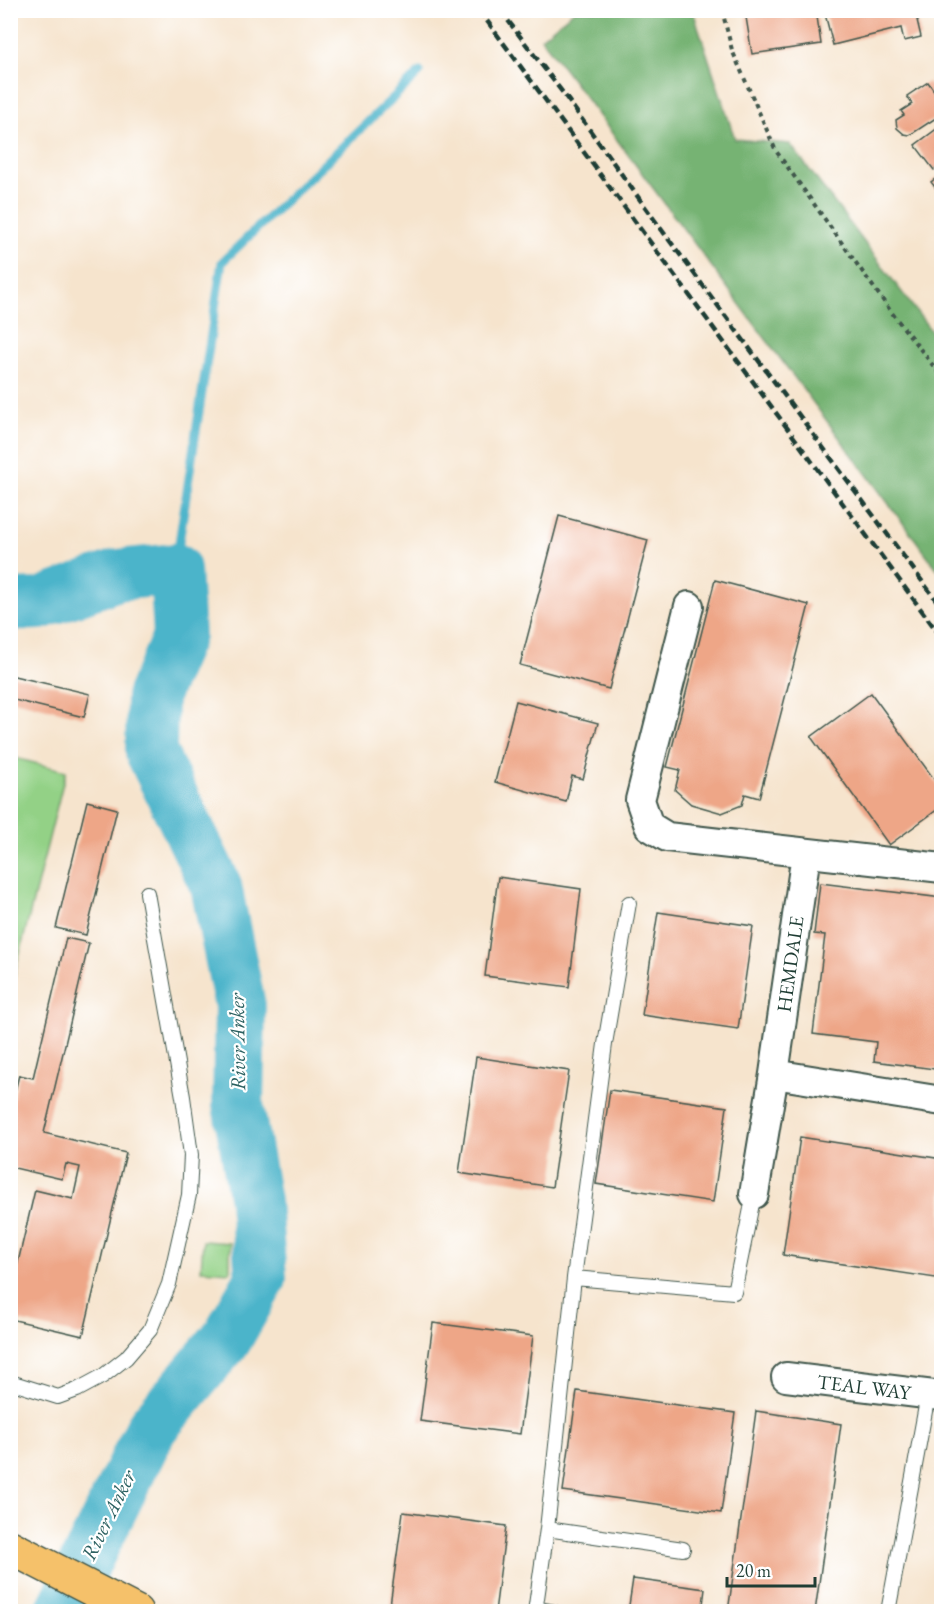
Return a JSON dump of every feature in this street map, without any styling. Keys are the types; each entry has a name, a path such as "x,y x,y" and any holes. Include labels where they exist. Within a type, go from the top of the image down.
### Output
{"main road":[{"path":"10,1547 131,1609"}],"street":[{"path":"690,606 640,801 649,826 667,837 942,868"},
{"name":"HEMDALE","path":"754,1194 806,854"},
{"path":"774,1074 942,1101"},
{"name":"TEAL WAY","path":"786,1377 935,1396"}],"lane":[{"path":"10,1382 58,1396 77,1390 103,1376 126,1358 150,1330 169,1284 189,1195 191,1155 147,893"},
{"path":"555,1611 535,1610 547,1529 574,1278 605,1044 628,903"},
{"path":"574,1278 734,1292 754,1194"},
{"path":"888,1611 935,1396"},
{"path":"547,1529 682,1549"}],"path":[{"path":"722,10 732,50 776,151 892,313 942,377"}],"green space":[{"path":"575,10 693,11 735,139 790,144 941,344 941,574 541,38"},
{"path":"10,757 66,771 11,988"},
{"path":"203,1241 230,1243 230,1272 201,1270"}],"building":[{"path":"790,10 816,10 821,44 752,54 746,17"},
{"path":"824,10 932,10 933,16 917,20 921,37 904,41 901,28 833,45"},
{"path":"928,82 942,102 942,114 910,135 904,134 897,128 896,120 904,115 901,111 912,104 907,96"},
{"path":"942,125 942,164 934,170 915,145"},
{"path":"942,174 942,196 931,182"},
{"path":"559,516 648,540 609,689 520,665"},
{"path":"715,580 809,605 759,798 745,794 742,805 722,813 691,804 675,790 680,770 667,767"},
{"path":"10,675 90,694 84,717 10,699"},
{"path":"871,693 942,790 942,806 889,845 811,737"},
{"path":"516,701 598,723 583,779 572,776 566,802 495,782"},
{"path":"87,801 117,809 86,935 56,928"},
{"path":"498,877 581,889 569,987 485,976"},
{"path":"820,883 942,898 942,1070 874,1061 876,1042 813,1034 825,935 814,934"},
{"path":"658,912 753,926 738,1029 642,1015"},
{"path":"66,938 89,943 44,1133 126,1153 83,1336 10,1319 10,1274 15,1275 35,1190 73,1199 80,1167 66,1164 62,1179 10,1167 10,1111 19,1075 33,1078"},
{"path":"476,1057 569,1071 552,1187 459,1173"},
{"path":"610,1090 727,1107 713,1202 596,1184"},
{"path":"800,1137 942,1159 942,1279 783,1255"},
{"path":"433,1323 533,1336 520,1434 420,1421"},
{"path":"577,1391 735,1413 721,1513 563,1491"},
{"path":"756,1411 841,1424 815,1612 728,1612"},
{"path":"403,1512 506,1526 495,1612 389,1612"},
{"path":"633,1579 705,1589 702,1612 628,1612"}],"waterway":[{"path":"175,569 222,262 420,72"},
{"name":"River Anker","path":"10,605 39,604 117,575 175,569 179,635 152,697 151,752 216,886 240,1006 238,1105 255,1201 261,1278 227,1338 152,1427 61,1612"}],"railway":[{"path":"479,10 942,638"},
{"path":"500,10 942,608"}]}
